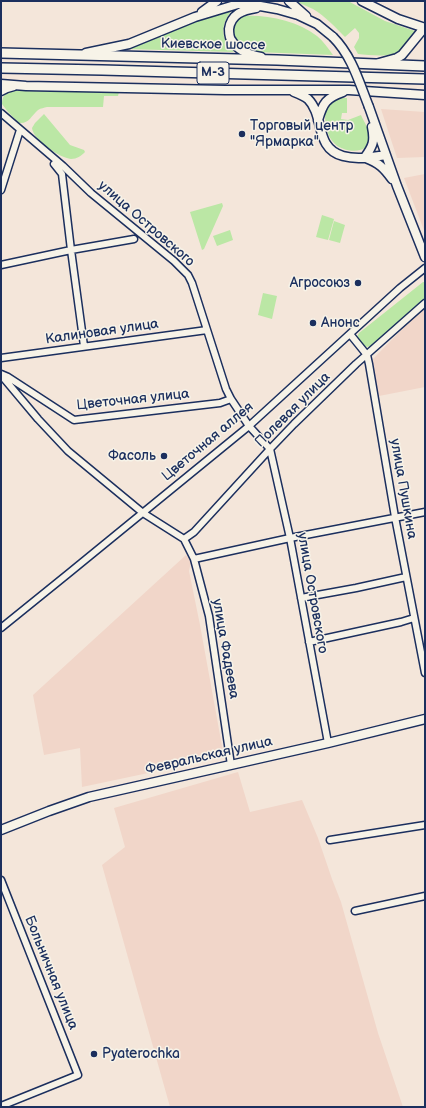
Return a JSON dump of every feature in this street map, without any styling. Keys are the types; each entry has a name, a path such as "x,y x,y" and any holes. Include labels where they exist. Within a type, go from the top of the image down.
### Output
{"highway":[{"name":"Киевское шоссе","path":"1,53 70,56 277,60 425,66"},
{"name":"Киевское шоссе","path":"1,68 425,79"}],"main road":[{"path":"195,17 217,1"},
{"path":"289,1 310,20"},
{"path":"362,1 398,18 425,28 402,55 397,58 374,64"},
{"path":"70,56 128,44 195,17 235,4 249,4 289,12 310,20 324,28 340,44 349,58 359,80 397,186 425,257"},
{"path":"265,7 245,10 238,13 231,22 229,30 230,35 232,41 240,50 260,57 277,60"},
{"path":"1,84 26,86 292,91 349,90 425,95"},
{"path":"318,120 322,106 327,100 334,95 349,90"},
{"path":"292,91 309,100 313,106 323,137 331,149 346,156 365,157 386,155"},
{"path":"365,157 374,140 369,107"},
{"path":"365,157 385,169 397,186"},
{"name":"Февральская улица","path":"1,830 89,797 328,743 425,719"}],"street":[{"path":"1,92 7,88 26,86"},
{"name":"улица Островского","path":"1,113 63,166 91,193 174,261 188,275 192,283 221,376 231,399 249,426 270,449 290,538 328,743"},
{"path":"1,190 20,130"},
{"path":"54,164 62,174 84,346"},
{"path":"1,265 71,250 134,239"},
{"name":"Цветочная аллея","path":"1,628 70,574 143,512 249,426 400,288 425,268"},
{"name":"Полевая улица","path":"184,540 194,532 270,449 356,364 425,303"},
{"name":"Калиновая улица","path":"1,358 207,330"},
{"path":"350,334 367,355"},
{"name":"улица Пушкина","path":"367,355 395,517 425,673"},
{"path":"1,375 38,419 68,451 143,512 184,540"},
{"name":"Цветочная улица","path":"1,375 8,377 74,420 220,403 231,399"},
{"path":"194,559 290,538 425,512"},
{"name":"улица Фадеева","path":"184,540 194,559 209,616 231,765"},
{"path":"301,598 406,577"},
{"path":"309,642 414,618"},
{"path":"330,840 425,825"},
{"name":"Больничная улица","path":"1,880 78,1075 1,1106"},
{"path":"355,911 425,896"}],"shaded area":[{"path":"381,109 425,112 425,157 397,158"},
{"path":"425,174 425,233 404,178"},
{"path":"425,309 425,387 379,396 372,360 419,312"},
{"path":"186,555 191,562 189,571 224,757 82,787 80,748 44,755 33,695"},
{"path":"238,772 250,812 302,800 318,838 341,902 378,1033 403,1107 170,1107 102,865 125,847 114,808"}],"green space":[{"path":"295,1 348,1 385,21 415,31 404,47 395,53 380,56 358,54 354,47 359,38 359,33 355,28 345,37 318,12"},
{"path":"233,9 226,20 223,30 229,47 234,52 126,49 211,16"},
{"path":"241,16 270,17 300,26 317,36 333,55 255,52 242,47 233,37 234,25"},
{"path":"16,91 119,92 118,96 104,96 103,107 41,108 28,121 19,123 2,104 3,98 6,94"},
{"path":"347,98 347,113 342,113 341,119 348,120 361,115 367,126 370,138 369,144 361,150 355,151 339,147 332,141 328,134 325,122 327,108 336,100"},
{"path":"44,114 70,145 84,150 85,152 79,157 71,159 66,158 54,152 42,143 37,138 32,128"},
{"path":"222,203 223,206 204,249 202,250 190,212"},
{"path":"322,215 334,219 328,240 316,237"},
{"path":"334,221 345,225 340,243 329,240"},
{"path":"230,230 233,240 217,246 213,236"},
{"path":"423,282 425,282 425,298 372,346 366,347 361,343 357,337 359,333"},
{"path":"263,293 277,296 272,319 258,315"}],"place":[{"name":"Торговый центр \"Ярмарка\"","path":"242,134"},
{"name":"Агросоюз","path":"358,283"},
{"name":"Анонс","path":"313,323"},
{"name":"Фасоль","path":"164,456"},
{"name":"Pyaterochka","path":"94,1054"}]}
